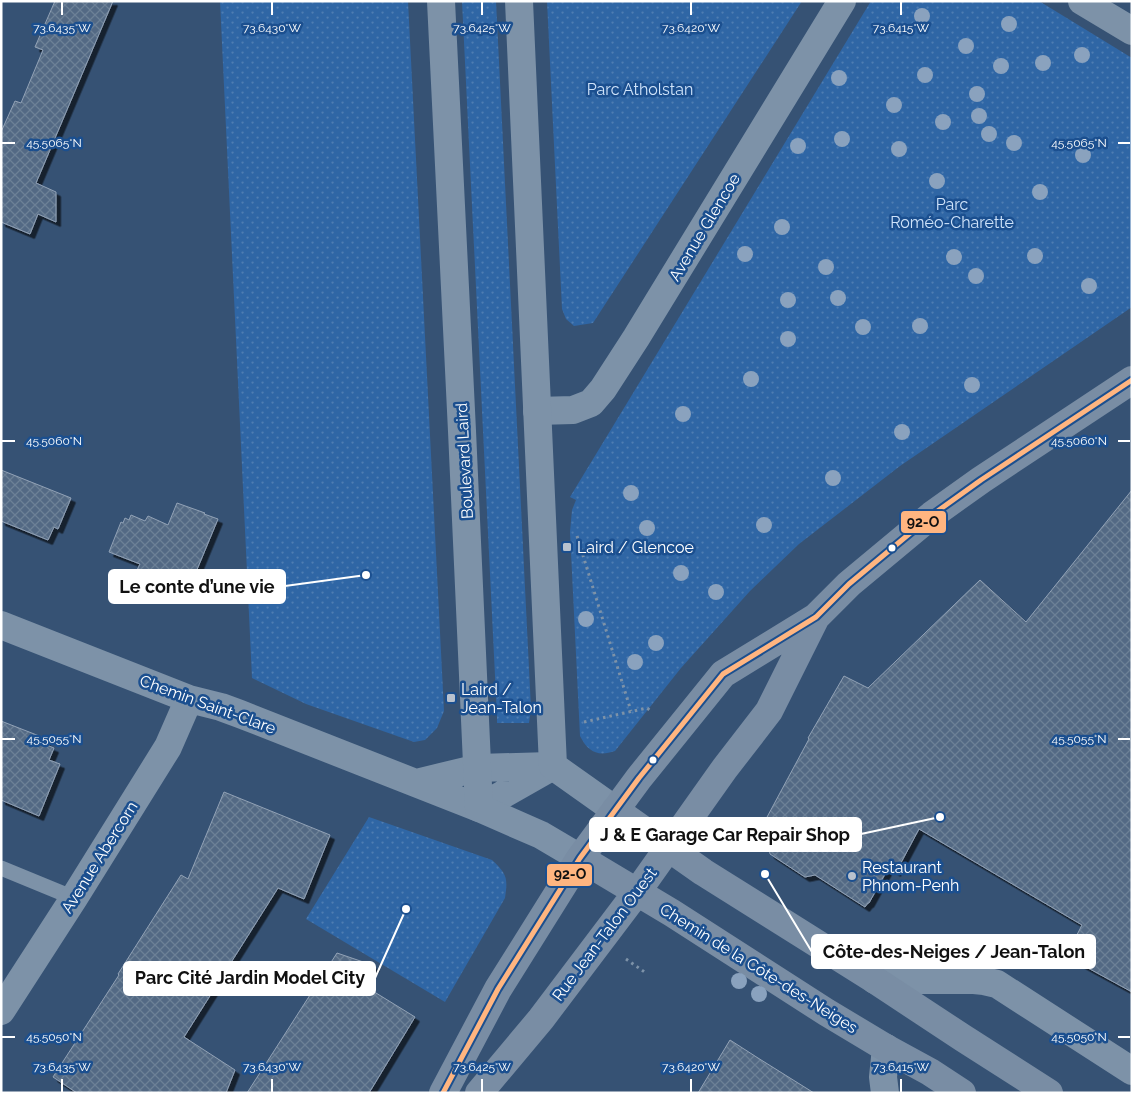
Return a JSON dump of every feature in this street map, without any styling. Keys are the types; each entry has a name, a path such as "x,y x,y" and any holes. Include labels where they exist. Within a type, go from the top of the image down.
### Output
{"main road":[{"name":"Rue Jean-Talon Ouest","path":"443,1093 498,989 580,858 671,737 722,674 816,617 850,584 932,515 981,480 1132,380"},
{"name":"Rue Jean-Talon Ouest","path":"479,1093 541,1019 637,892 725,768 769,711 816,617"},
{"path":"615,810 703,872 875,980 1049,1093"},
{"name":"Chemin de la Côte-des-Neiges","path":"580,858 672,913 797,994 886,1048 930,1072 962,1093"}],"street":[{"name":"Boulevard Laird","path":"441,1 480,808"},
{"path":"519,1 553,766"},
{"name":"Avenue Glencoe","path":"537,412 564,411 582,407 604,389 842,1"},
{"path":"1082,1 1132,31"},
{"name":"Chemin Saint-Clare","path":"1,625 189,699 221,707 480,808"},
{"name":"Avenue Abercorn","path":"1,1010 74,898 168,747 189,699"},
{"path":"480,808 553,766"},
{"path":"416,783 478,768 553,766 615,810"},
{"path":"480,808 541,835 580,858"},
{"path":"875,980 974,980 997,984 1132,1071"},
{"path":"885,1093 883,1077 886,1048"}],"lane":[{"path":"1,868 74,898"}],"path":[{"path":"576,532 631,711"},
{"path":"579,723 647,708 652,712"},
{"path":"624,958 646,973"}],"green space":[{"path":"220,1 408,1 444,711 437,728 425,740 414,742 306,704 252,678"},
{"path":"462,1 496,1 531,709 529,723 497,723"},
{"name":"Parc Atholstan","path":"547,1 802,1 593,323 574,326 566,319 562,309"},
{"name":"Parc Roméo-Charette","path":"871,1 1039,1 1132,58 1132,307 900,466 799,544 750,591 681,668 615,751 609,753 594,752 586,746 580,736 570,532 572,510 576,500 570,497"},
{"path":"369,817 492,860 501,869 505,877 505,898 445,1002 306,919"}],"building":[{"path":"55,1 113,1 36,183 56,192 56,222 38,214 30,234 1,222 1,132 15,101 21,103 43,50 35,47"},
{"path":"1,470 71,498 58,529 54,527 48,540 1,521"},
{"path":"1132,490 1132,992 1066,956 1082,925 919,829 896,872 889,867 865,907 815,875 805,877 770,854 767,837 759,832 808,738 844,676 868,688 980,580 1026,622"},
{"path":"177,503 218,519 191,584 178,578 174,588 136,572 140,564 109,552 121,522 123,523 125,518 129,520 131,515 145,521 148,516 168,525"},
{"path":"1,721 47,739 44,744 54,748 49,760 60,764 39,816 1,800"},
{"path":"224,792 330,835 304,899 278,888 184,1037 235,1070 226,1093 77,1093 53,1077 181,875 188,879"},
{"path":"337,953 375,966 363,985 415,1017 369,1093 247,1093"},
{"path":"730,1040 758,1058 814,1093 698,1093"}],"transit line":[{"name":"92-O","path":"443,1093 498,989 580,858 639,778 723,674 816,617 849,584 932,515 981,480 1132,380"}],"place":[{"name":"Laird / Glencoe","path":"567,547"},
{"name":"Le conte d’une vie","path":"366,575"},
{"name":"Laird / Jean-Talon","path":"451,698"},
{"name":"J & E Garage Car Repair Shop","path":"940,817"},
{"name":"Côte-des-Neiges / Jean-Talon","path":"765,874"},
{"name":"Restaurant Phnom-Penh","path":"852,876"},
{"name":"Parc Cité Jardin Model City","path":"406,909"}]}
